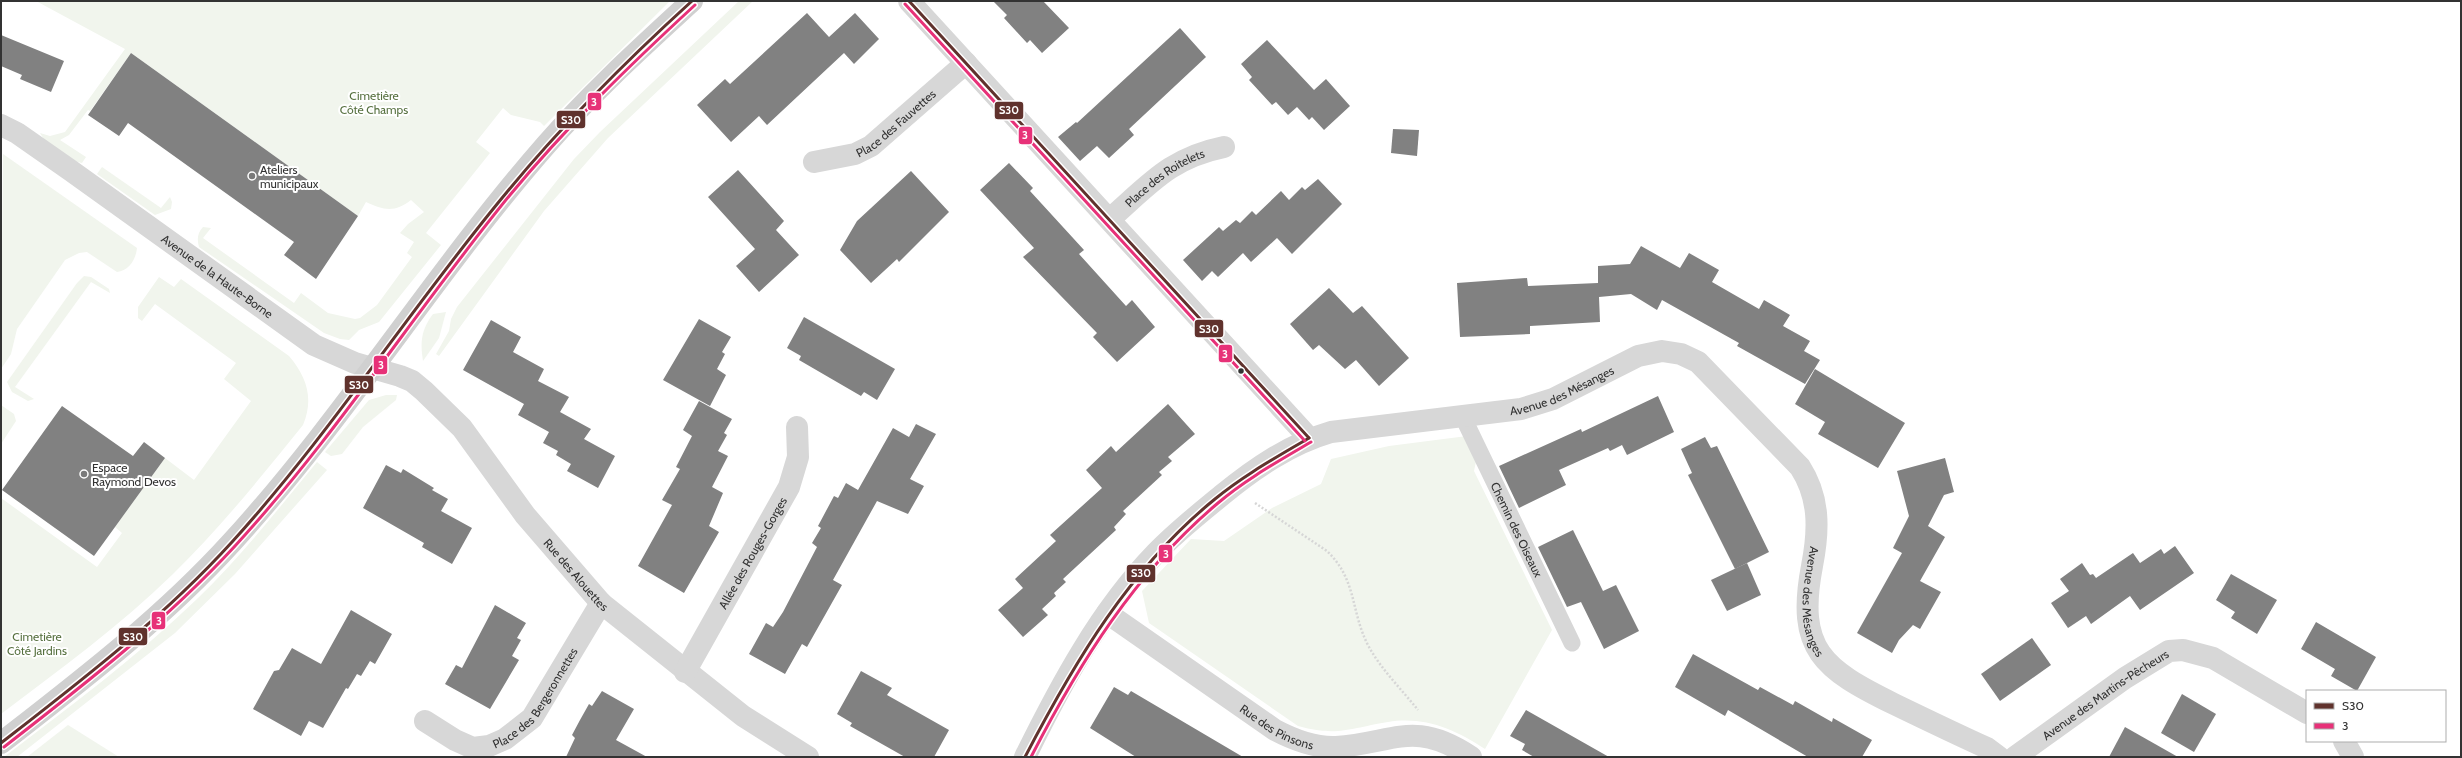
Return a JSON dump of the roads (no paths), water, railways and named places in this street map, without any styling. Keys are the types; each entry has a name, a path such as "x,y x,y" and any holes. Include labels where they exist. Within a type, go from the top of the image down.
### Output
{"street":[{"path":"1,743 150,623 209,567 277,489 373,368 504,196 547,144 602,85 692,1"},
{"path":"909,1 1309,438"},
{"name":"Place des Fauvettes","path":"814,162 855,154 871,146 966,63"},
{"name":"Avenue de la Haute-Borne","path":"9,129 70,170 314,345 327,352 373,368"},
{"name":"Place des Roitelets","path":"1110,219 1169,167 1194,155 1224,147"},
{"name":"Avenue des Mésanges","path":"1025,757 1073,669 1107,613 1156,553 1231,487 1258,467 1309,438 1331,432 1521,409 1553,399 1638,356 1662,351 1681,354 1698,362 1800,467 1808,481 1814,499 1818,523 1807,613 1812,637 1829,665 1857,686 1987,748 1999,757"},
{"name":"Rue des Alouettes","path":"373,368 412,381 451,416 474,443 525,515 601,603 685,672 742,716 808,757"},
{"name":"Allée des Rouges-Gorges","path":"685,672 789,487 798,457 797,428"},
{"name":"Place des Bergeronnettes","path":"425,721 455,740 473,748 489,746 505,739 532,718 601,603"},
{"name":"Rue des Pinsons","path":"1107,613 1269,726 1293,740 1315,745 1335,747 1398,736 1433,737 1471,757"},
{"name":"Avenue des Martins-Pêcheurs","path":"2015,757 2130,674 2169,652 2183,650 2213,658 2306,711"},
{"path":"2345,742 2353,757"}],"lane":[{"name":"Chemin des Oiseaux","path":"1462,415 1572,643"}],"place":[{"name":"Ateliers municipaux","path":"252,176"},
{"name":"Espace Raymond Devos","path":"84,474"}],"park label":[{"name":"Cimetière Côté Champs","path":"374,102"},
{"name":"Cimetière Côté Jardins","path":"37,643"}]}
